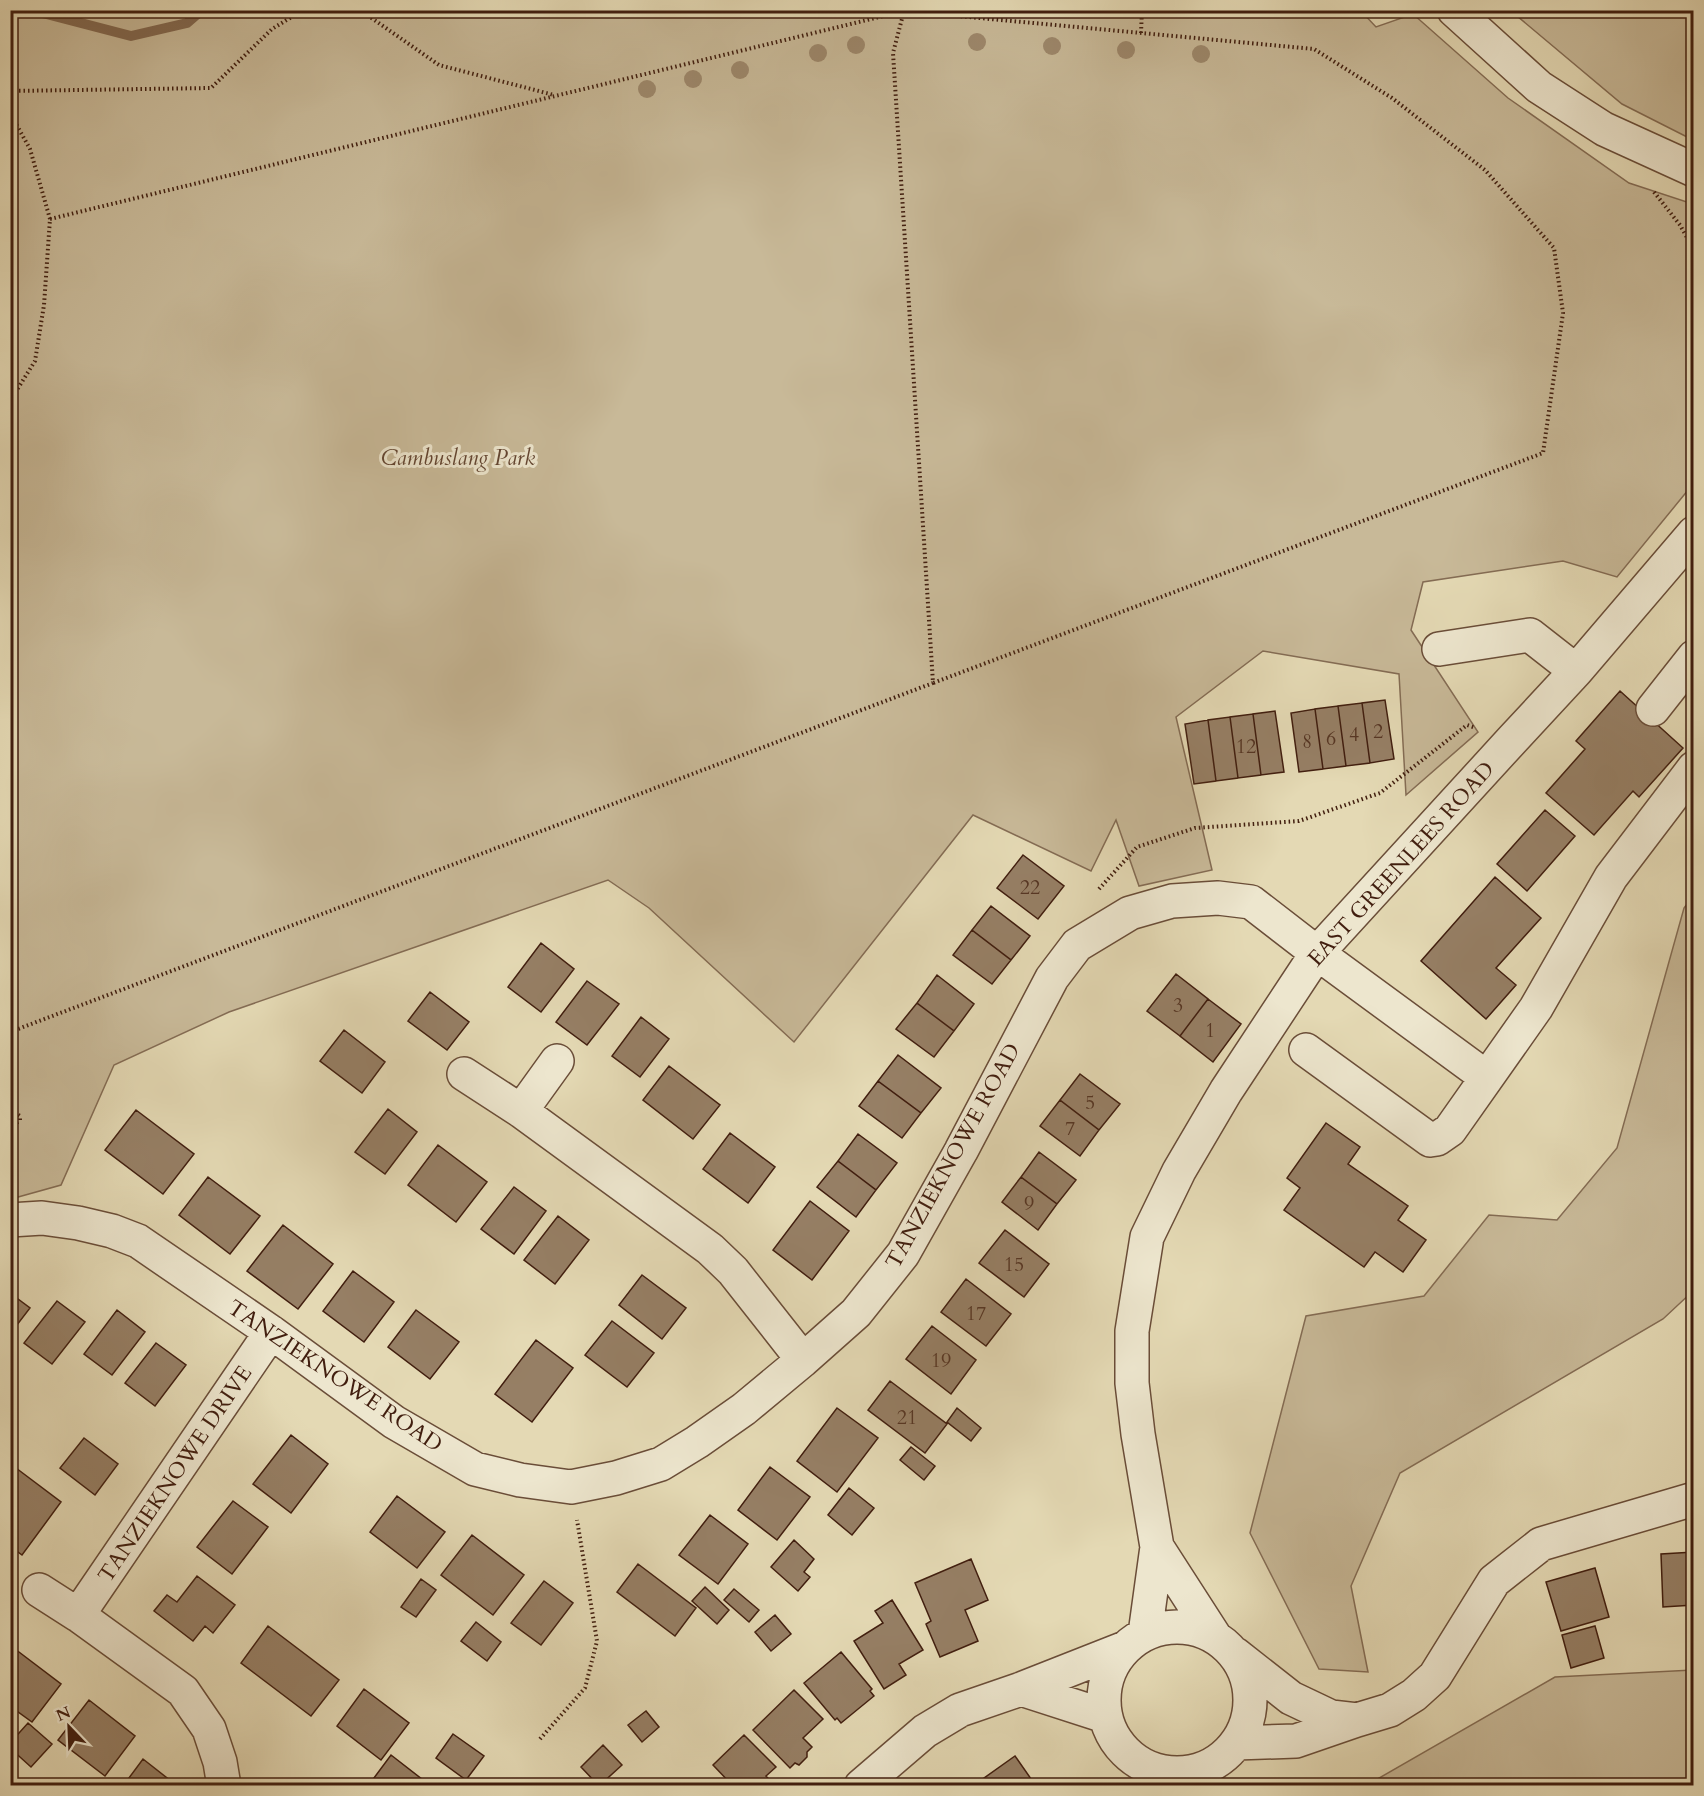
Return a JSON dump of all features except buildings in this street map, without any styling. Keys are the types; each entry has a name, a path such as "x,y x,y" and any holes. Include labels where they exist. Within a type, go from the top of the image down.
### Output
{"street":[{"path":"1454,10 1539,87 1604,129 1694,170"},
{"name":"EAST GREENLEES ROAD","path":"1135,1641 1157,1547 1137,1434 1132,1383 1131,1330 1147,1237 1179,1171 1226,1091 1317,953 1576,671 1694,533"},
{"path":"1439,649 1530,634 1576,671"},
{"path":"1653,709 1694,657"},
{"path":"1306,1050 1430,1140 1437,1139 1450,1130 1536,1008 1611,877 1694,768"},
{"name":"TANZIEKNOWE ROAD","path":"10,1220 42,1218 78,1223 112,1231 138,1241 271,1332 394,1422 475,1469 520,1480 572,1487 616,1478 662,1464 744,1408 856,1313 903,1254 961,1151 1052,978 1077,945 1130,913 1172,901 1218,898 1251,902 1486,1077"},
{"path":"521,1111 557,1061"},
{"path":"464,1074 521,1111 710,1249 733,1271 803,1360"},
{"name":"TANZIEKNOWE DRIVE","path":"78,1616 271,1332"},
{"path":"1135,1641 1110,1668 1104,1691 1105,1716 1114,1738 1134,1771 1150,1769 1174,1773 1198,1770 1390,1710 1414,1695 1435,1676 1494,1581 1541,1544 1694,1499"},
{"name":"EAST GREENLEES ROAD","path":"1157,1547 1225,1645"},
{"path":"39,1590 183,1691 209,1729 220,1761 224,1785"},
{"path":"861,1785 925,1731 960,1710 1021,1689 1168,1627 1193,1628 1225,1645 1291,1698 1331,1717 1357,1720"},
{"path":"1220,1763 1247,1722 1250,1698 1246,1674 1225,1645"},
{"path":"1021,1689 1105,1716"}],"path":[{"path":"10,91 211,88 272,29 303,10"},
{"path":"360,10 439,65 555,95"},
{"path":"468,10 523,15 552,10"},
{"path":"964,17 965,10"},
{"path":"1141,33 1142,10"},
{"path":"904,11 893,53 933,683"},
{"path":"10,1032 1543,453 1563,313 1554,248 1485,170 1392,98 1314,49 904,11 50,219"},
{"path":"10,113 30,149 50,219 44,305 35,361 10,401"},
{"path":"1099,889 1137,848 1195,828 1299,820 1380,793 1467,725 1512,740"},
{"path":"10,1114 16,1113 20,1116 20,1121 10,1126"},
{"path":"540,1739 585,1688 597,1641 572,1487"}],"green space":[{"name":"Cambuslang Park","path":"1360,10 1376,27 1413,14 1508,98 1629,183 1693,204 1693,484 1617,577 1563,561 1423,582 1411,630 1478,732 1406,795 1399,674 1263,651 1176,717 1212,870 1139,886 1116,820 1091,871 973,815 794,1042 649,908 608,880 229,1012 114,1065 61,1185 11,1199 11,11"},
{"path":"1511,11 1693,11 1693,140 1622,104"},
{"path":"1693,896 1693,1291 1663,1319 1400,1473 1351,1586 1368,1672 1319,1669 1250,1533 1306,1316 1424,1296 1489,1215 1557,1220 1617,1148 1684,908"},
{"path":"1693,1670 1693,1785 1367,1785 1555,1677"}],"waterway":[{"path":"31,10 131,36 187,23 202,10"}]}
